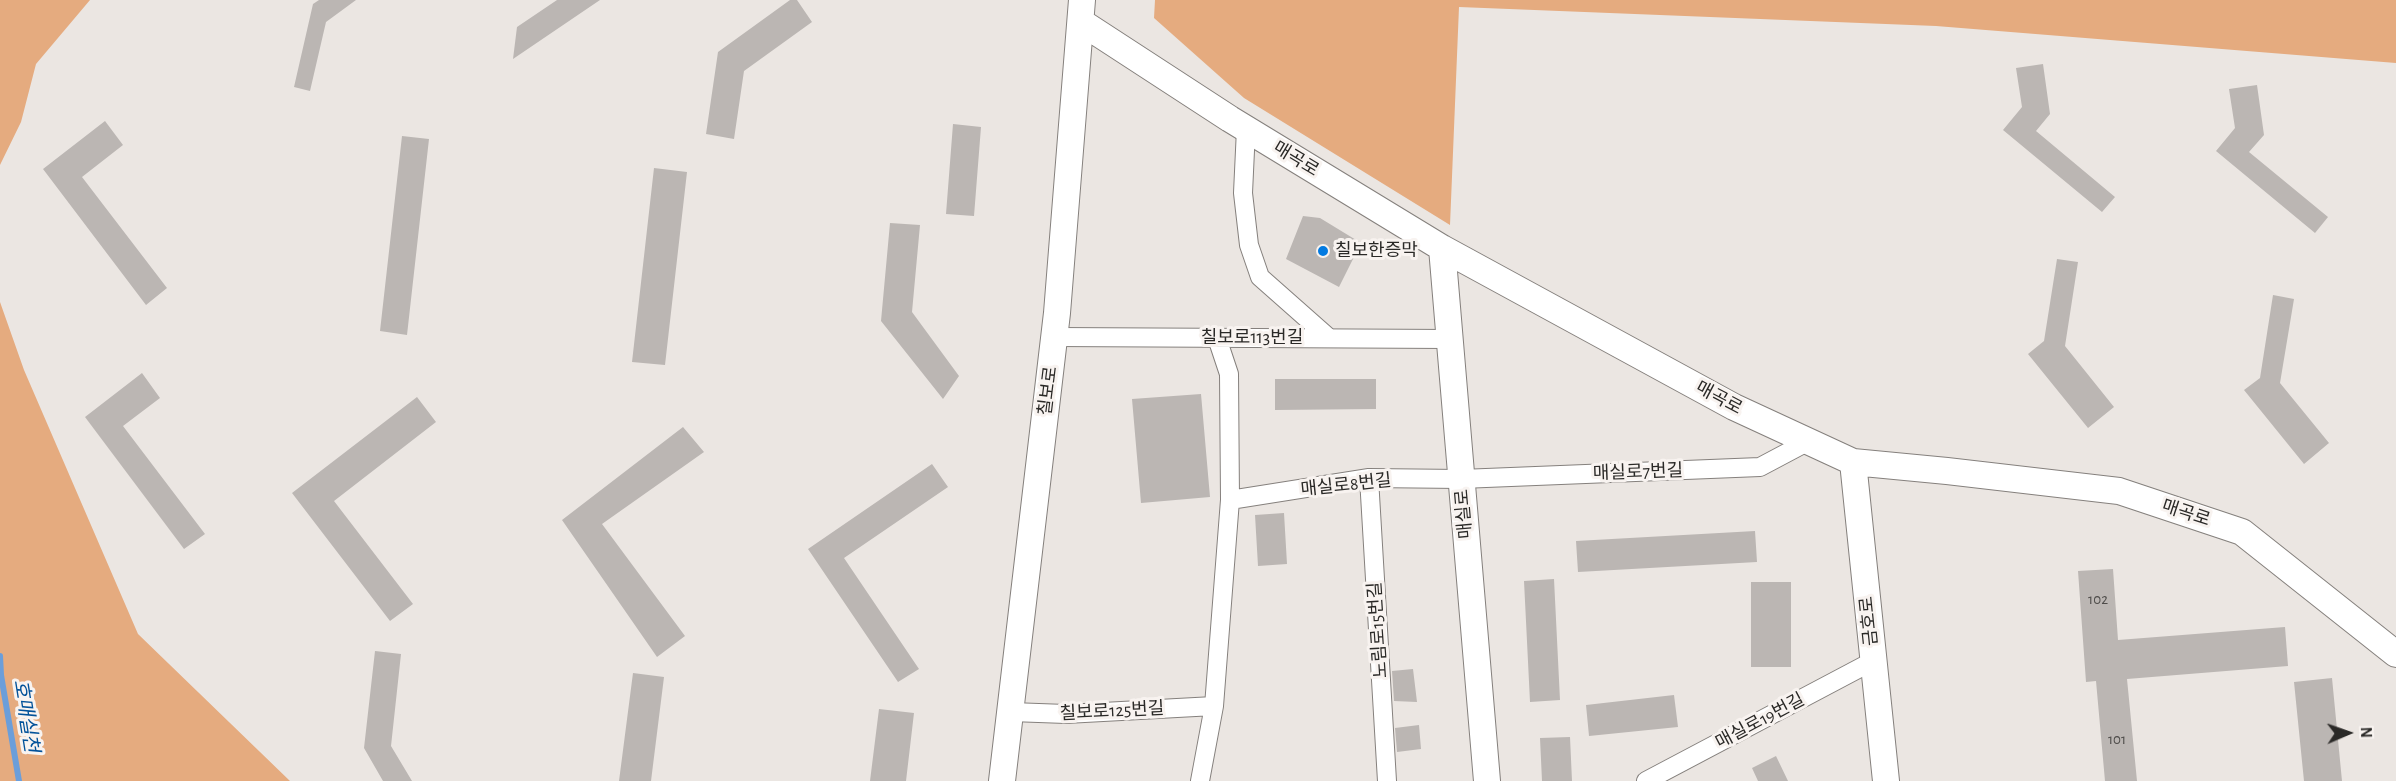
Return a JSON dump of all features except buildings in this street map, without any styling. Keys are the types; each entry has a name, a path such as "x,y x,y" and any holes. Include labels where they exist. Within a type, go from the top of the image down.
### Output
{"street":[{"name":"매곡로","path":"1081,11 1246,129 1442,248 1734,407 1852,462 2119,491 2242,532 2396,654"},
{"name":"칠보로","path":"1002,781 1054,337 1081,11"},
{"path":"1246,129 1243,193 1249,245 1260,277 1329,338"},
{"name":"매실로","path":"1442,248 1487,781"},
{"name":"칠보로113번길","path":"1054,337 1450,339"},
{"path":"1200,781 1214,706 1230,500 1229,374 1217,338"},
{"name":"매실로7번길","path":"1461,479 1760,467 1809,441"},
{"name":"금호로","path":"1852,462 1886,781"},
{"name":"매실로8번길","path":"1230,500 1369,478 1461,479"},
{"name":"노림로15번길","path":"1369,478 1387,781"},
{"name":"매실로19번길","path":"1646,781 1874,661"},
{"name":"칠보로125번길","path":"1011,712 1066,714 1214,706"}],"shaded area":[{"path":"0,0 90,0 36,64 21,122 0,165"},
{"path":"1155,0 2396,0 2396,63 1936,26 1459,7 1450,225 1244,98 1154,18"},
{"path":"0,302 24,370 138,634 290,781 0,781"}],"waterway":[{"name":"호매실천","path":"0,656 1,675 19,781"}],"place":[{"name":"칠보한증막","path":"1323,251"}]}
